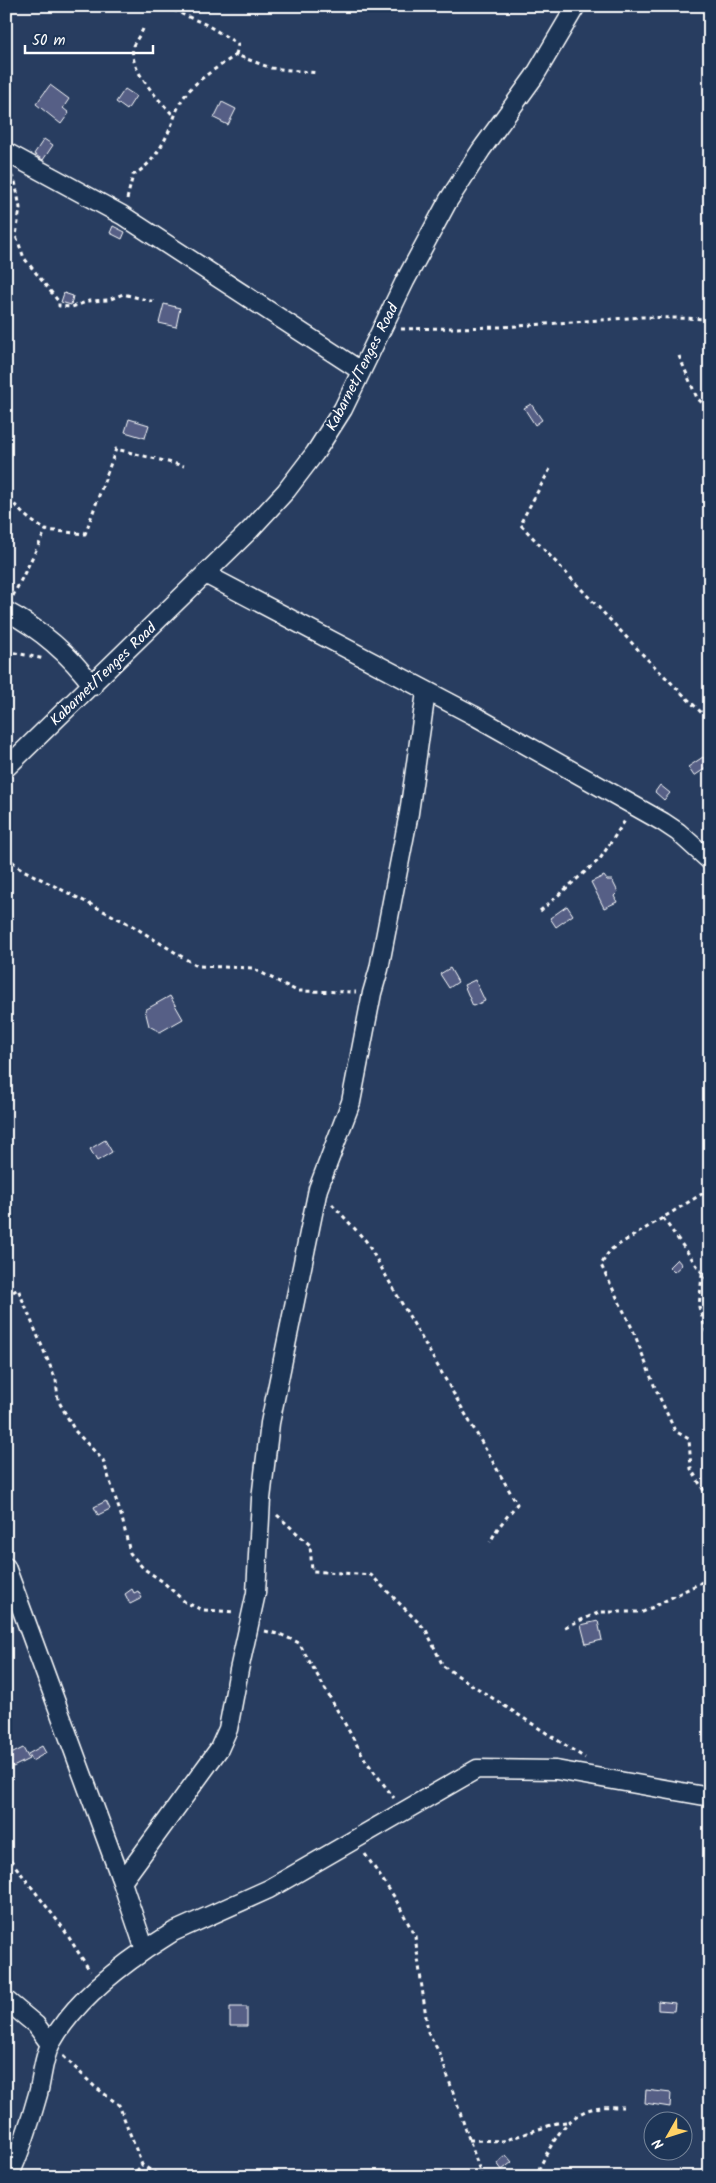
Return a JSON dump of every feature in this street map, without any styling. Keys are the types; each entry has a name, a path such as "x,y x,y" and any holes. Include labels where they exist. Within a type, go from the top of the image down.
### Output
{"street":[{"name":"Kabarnet/Tenges Road","path":"6,768 93,686 268,511 316,453 343,409 405,281 448,201 481,150 534,77 576,6"},
{"path":"7,152 122,215 361,372"},
{"path":"204,574 426,692 634,806 678,832 710,861"},
{"path":"8,607 76,663 93,686"},
{"path":"122,1882 219,1749 225,1736 256,1593 261,1499 270,1423 318,1189 351,1102 409,814 426,692"},
{"path":"6,1567 122,1882 145,1950"},
{"path":"9,2177 38,2096 50,2044 76,2010 98,1988 145,1950 173,1932 269,1889 356,1841 403,1811 477,1769 556,1770 710,1797"},
{"path":"6,2000 36,2025 50,2044"}],"path":[{"path":"122,215 134,175 147,168 170,130 173,116 186,93 204,76 236,55 238,44 207,25 166,7"},
{"path":"144,29 133,46 135,62 143,80 173,116"},
{"path":"236,55 271,68 318,73"},
{"path":"7,152 6,167 15,181 20,208 16,236 24,258 59,302 59,306 72,307 89,301 108,300 123,294 155,302"},
{"path":"383,329 503,327 642,317 710,319"},
{"path":"679,356 697,398 710,410"},
{"path":"6,491 12,503 30,520 46,530 85,534 116,449 184,466"},
{"path":"550,469 520,524 646,658 710,721"},
{"path":"8,607 46,530"},
{"path":"6,651 43,659 76,663"},
{"path":"540,911 600,858 634,806"},
{"path":"6,856 21,869 130,924 197,966 252,968 297,990 372,993"},
{"path":"318,1189 366,1240 517,1504 498,1528 490,1542"},
{"path":"710,1189 610,1250 601,1265 633,1330 675,1431 689,1440 691,1469 710,1501"},
{"path":"663,1218 710,1284"},
{"path":"702,1274 699,1307 710,1344"},
{"path":"6,1296 18,1290 56,1380 58,1400 75,1431 103,1460 122,1518 130,1553 144,1569 162,1581 185,1602 202,1610 234,1610 236,1622 248,1628 282,1635 299,1642 366,1761 403,1811"},
{"path":"261,1499 310,1546 312,1571 371,1575 426,1630 443,1666 591,1761"},
{"path":"565,1627 600,1612 643,1612 710,1578"},
{"path":"356,1841 395,1898 415,1936 428,2032 440,2054 482,2177"},
{"path":"6,1854 64,1928 98,1988"},
{"path":"50,2044 94,2086 119,2105 142,2165 162,2177"},
{"path":"535,2177 545,2156 568,2122 578,2113 597,2107 623,2107"},
{"path":"469,2140 503,2141 557,2122 568,2122"},
{"path":"131,2177 142,2165"}],"building":[{"path":"50,85 69,99 63,108 69,113 61,124 36,104"},
{"path":"125,89 136,96 127,110 116,102"},
{"path":"222,102 236,109 228,125 214,118"},
{"path":"44,139 53,145 43,160 34,154"},
{"path":"113,226 125,232 122,239 110,233"},
{"path":"64,293 73,296 71,305 61,302"},
{"path":"164,304 180,308 176,327 159,323"},
{"path":"531,404 542,420 535,425 524,408"},
{"path":"129,419 149,425 145,438 125,432"},
{"path":"703,757 709,766 694,776 688,767"},
{"path":"660,785 670,793 664,800 655,792"},
{"path":"604,876 607,880 612,880 618,892 614,896 617,902 604,908 591,882"},
{"path":"567,906 573,915 556,927 550,918"},
{"path":"450,968 458,982 449,988 440,974"},
{"path":"475,980 485,1001 473,1006 464,985"},
{"path":"170,996 183,1019 160,1032 149,1026 145,1010"},
{"path":"105,1140 112,1152 97,1161 90,1149"},
{"path":"677,1259 682,1265 674,1272 669,1267"},
{"path":"106,1501 110,1509 98,1515 94,1507"},
{"path":"132,1589 134,1593 138,1591 142,1598 130,1604 125,1594"},
{"path":"598,1621 602,1640 586,1644 581,1625"},
{"path":"42,1746 46,1753 32,1761 28,1754"},
{"path":"23,1748 29,1759 13,1767 7,1756"},
{"path":"658,2001 675,2003 674,2011 658,2010"},
{"path":"230,2007 247,2007 247,2026 230,2026"},
{"path":"646,2090 671,2093 670,2107 645,2103"},
{"path":"506,2155 512,2162 502,2170 497,2163"}]}
